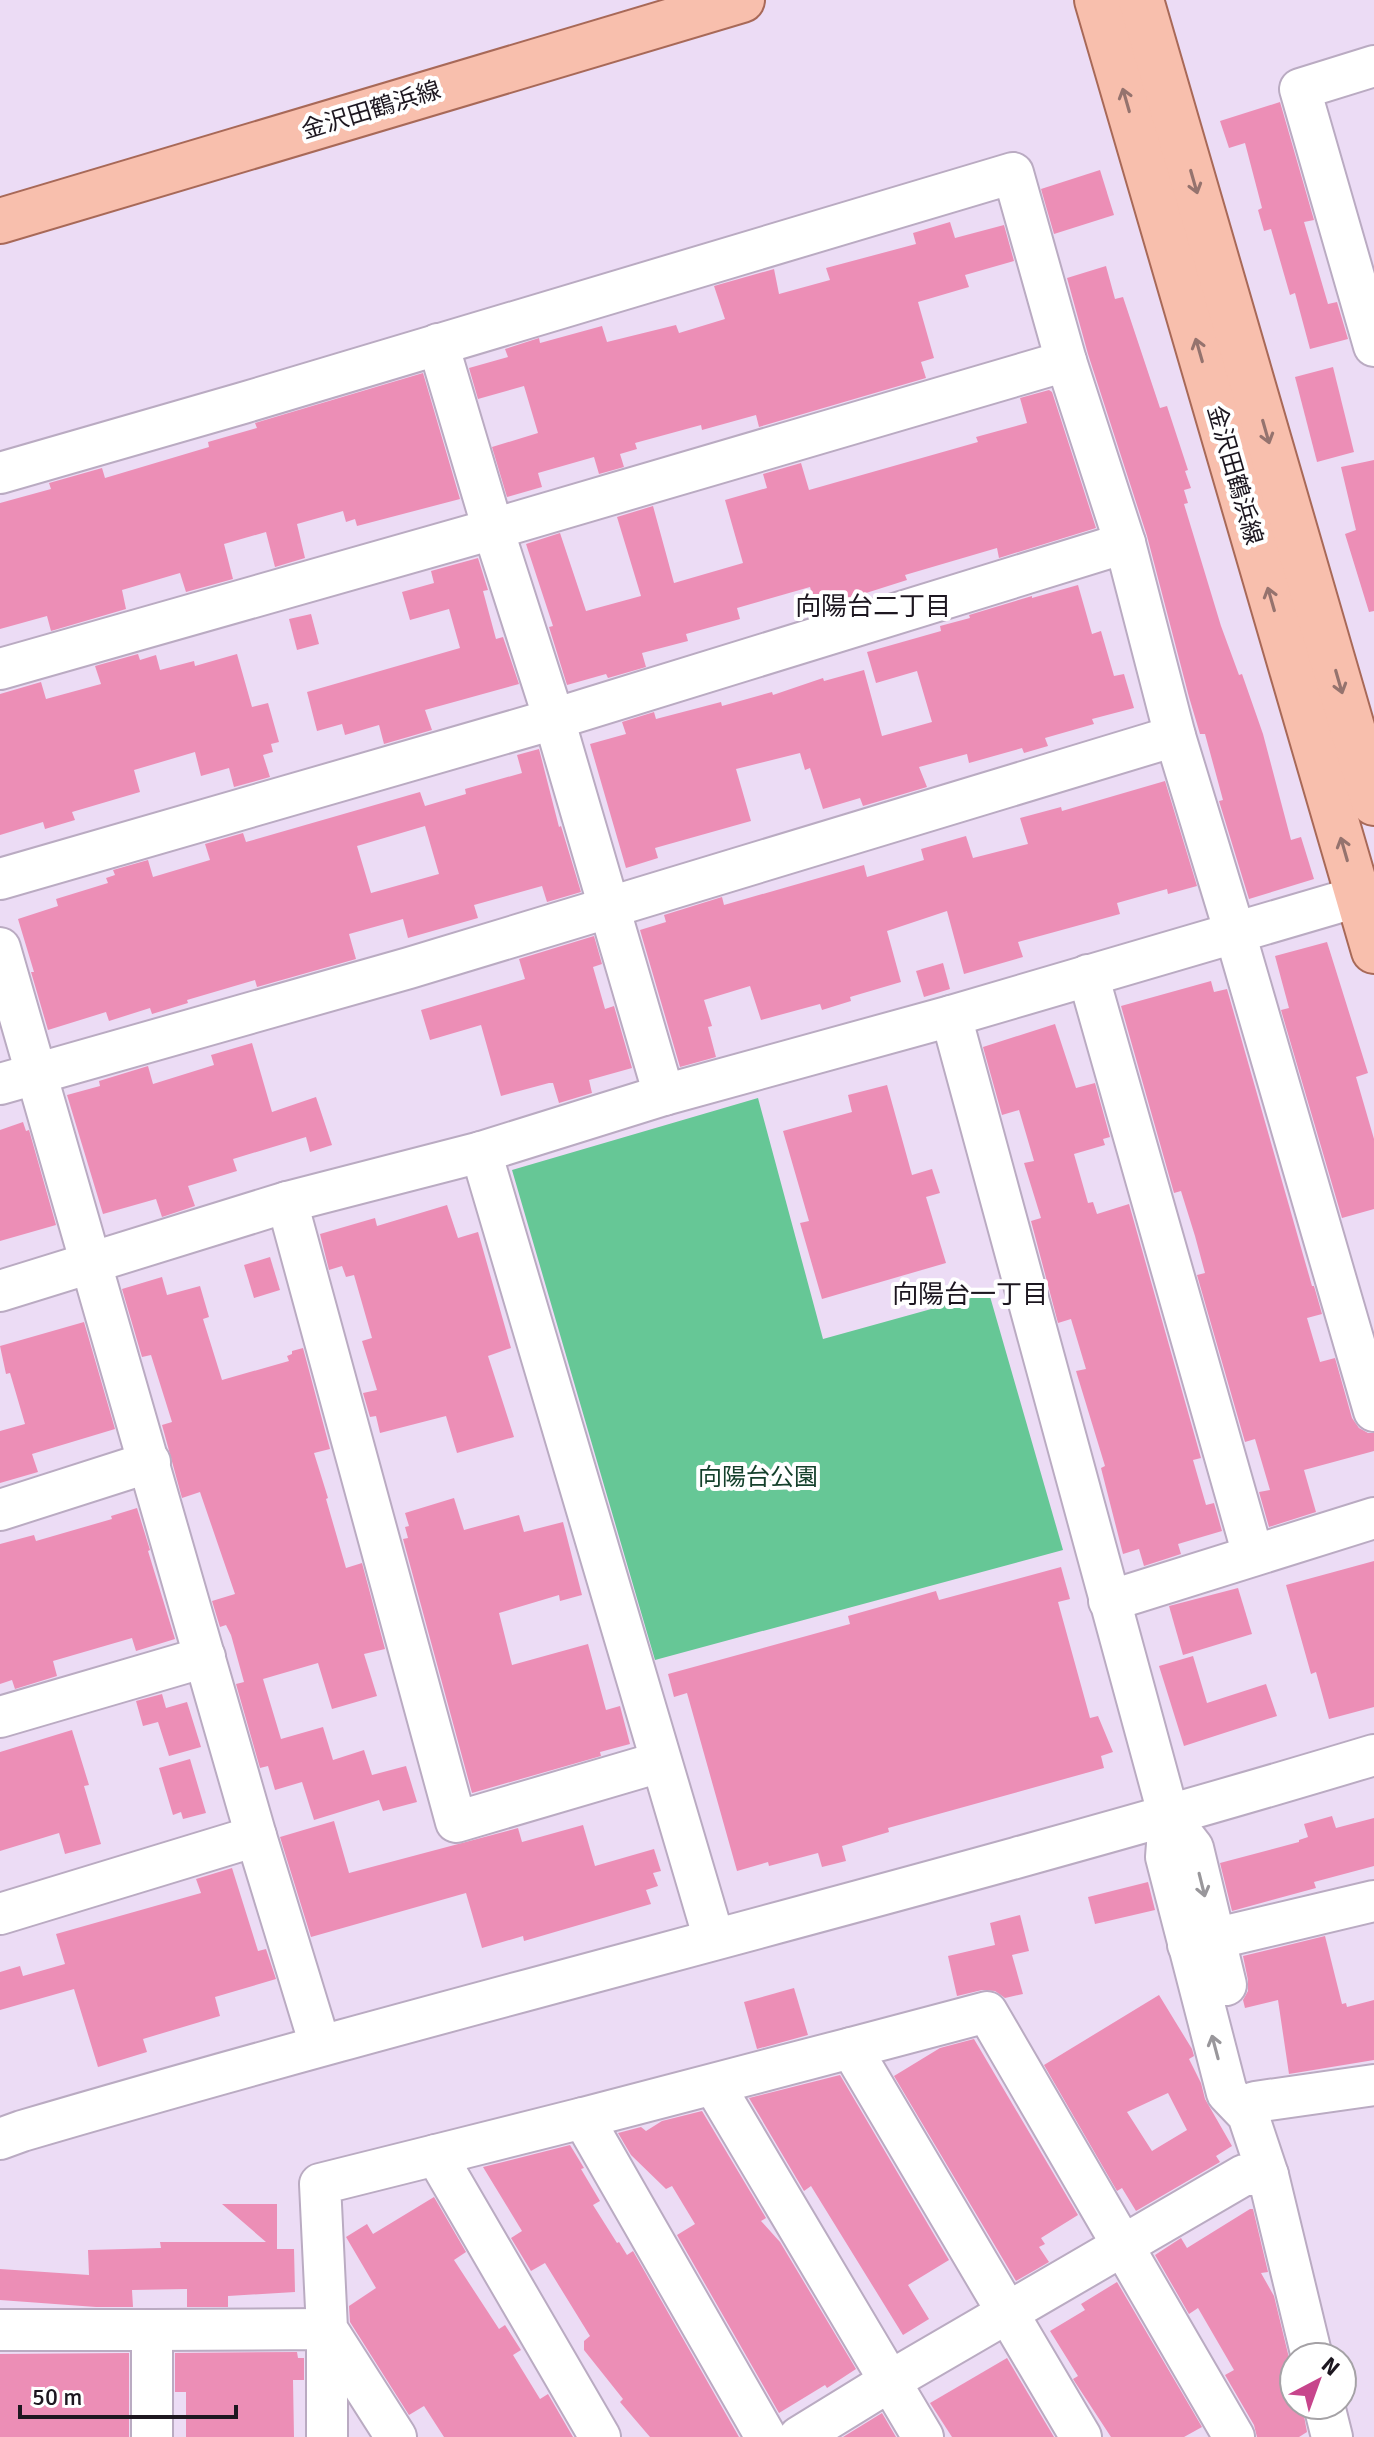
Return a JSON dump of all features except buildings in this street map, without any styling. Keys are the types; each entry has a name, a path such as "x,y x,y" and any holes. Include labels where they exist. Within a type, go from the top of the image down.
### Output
{"main road":[{"name":"金沢田鶴浜線","path":"0,221 742,0"},
{"name":"金沢田鶴浜線","path":"1097,0 1366,894 1374,951"},
{"name":"金沢田鶴浜線","path":"1141,0 1374,803"}],"street":[{"path":"1374,66 1300,89 1374,346"},
{"path":"0,473 1013,173 1066,361 1125,543 1175,736 1374,1411"},
{"path":"438,344 554,719 664,1095"},
{"path":"0,669 1066,361"},
{"path":"0,879 554,719 1125,543"},
{"path":"18,1079 394,973 1175,736"},
{"path":"0,1291 287,1202 481,1152 664,1095 951,1016 1366,894"},
{"path":"0,948 18,1079 91,1264 256,1836 320,2045"},
{"path":"1088,975 1253,1555"},
{"path":"951,1016 1169,1817 1166,1857 1201,1942 1227,2093 1251,2108 1374,2085"},
{"path":"481,1152 714,1939"},
{"path":"287,1202 456,1822 660,1762"},
{"path":"0,1510 150,1462"},
{"path":"1109,1601 1374,1518"},
{"path":"0,1717 205,1657"},
{"path":"0,2139 320,2045 1169,1817 1374,1755"},
{"path":"0,1914 256,1836"},
{"path":"1201,1942 1374,1901"},
{"path":"327,2437 327,2329 320,2184 714,2085 987,2012 1234,2437"},
{"path":"851,2048 1081,2437"},
{"path":"714,2085 923,2437"},
{"path":"1251,2108 1308,2341"},
{"path":"583,2118 766,2437"},
{"path":"436,2155 600,2437"},
{"path":"799,2437 1244,2175 1268,2175"},
{"path":"0,2330 327,2329"},
{"path":"327,2329 396,2437"},
{"path":"152,2330 152,2437"}],"green space":[{"name":"向陽台公園","path":"758,1098 823,1339 989,1293 1063,1550 655,1660 512,1170"}],"district":[{"name":"向陽台二丁目","path":"873,607"},
{"name":"向陽台一丁目","path":"970,1295"}]}
